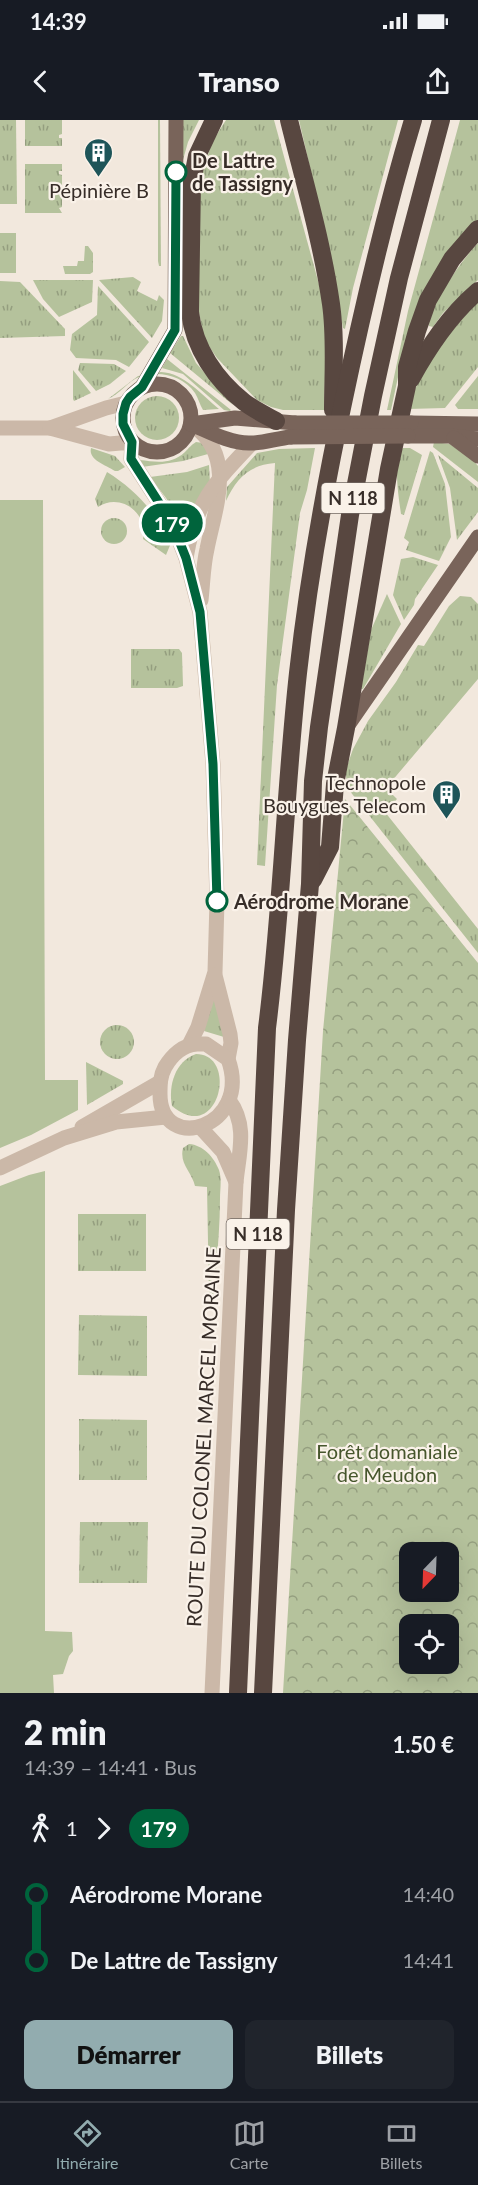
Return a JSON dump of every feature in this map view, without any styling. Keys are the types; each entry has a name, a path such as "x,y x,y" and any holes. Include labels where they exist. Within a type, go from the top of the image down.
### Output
{"highway":[{"path":"214,120 197,156 192,182 191,327 201,352 228,387 244,403 276,421"},
{"path":"289,120 331,304 334,341 333,452"},
{"name":"N 118","path":"238,1693 267,1028 276,955 298,670 320,519 333,452 371,274 413,120"},
{"name":"N 118","path":"263,1693 286,1210 310,884 313,781 317,738 350,515 399,278 441,120"},
{"path":"310,884 330,847 335,784 389,469 407,386 407,367 429,300 453,259 478,229"},
{"path":"407,386 431,343 463,304 478,291"}],"main road":[{"path":"142,387 163,384 182,394 188,403 191,424 181,442 162,452 152,452 132,442 123,424 123,414 126,403 142,387 175,330 176,120"},
{"path":"191,424 235,418 276,421 293,430"},
{"path":"191,424 232,441 251,444 272,439 293,430 410,429 478,424"},
{"path":"410,429 478,439"},
{"path":"452,436 478,456"},
{"path":"346,728 478,537"},
{"path":"447,583 478,552"}],"street":[{"path":"50,428 126,403"},
{"path":"191,424 209,440 216,453 220,478 206,554 200,612"},
{"path":"0,428 50,428 109,444 132,442 131,459 172,523 186,558 200,612 213,764 217,886 214,972 198,1027 189,1045"},
{"path":"186,558 192,526 204,499 251,444"},
{"path":"214,972 230,1034 228,1059 232,1075 229,1100 213,1122 201,1128 185,1128 174,1124 166,1117 161,1107 160,1082 167,1063 175,1054 189,1045 206,1044 228,1059"},
{"path":"0,1168 64,1138 160,1082"},
{"name":"ROUTE DU COLONEL MARCEL MORAINE","path":"212,1693 236,1182 241,1134 237,1111 229,1100"},
{"path":"64,1138 116,1122 166,1117"},
{"name":"ROUTE DU COLONEL MARCEL MORAINE","path":"201,1128 223,1152 236,1182"}],"green space":[{"path":"0,120 16,120 17,204 0,204"},
{"path":"25,120 62,120 62,134 59,138 62,138 62,146 25,146"},
{"path":"158,120 160,120 161,266 158,261"},
{"path":"183,120 199,120 188,142 183,160"},
{"path":"226,120 274,120 323,299 326,346 324,410 283,410 257,400 217,358 204,339 196,296 200,193 203,171 212,142"},
{"path":"299,120 398,120 353,288 345,329 343,328 327,241"},
{"path":"460,120 478,120 478,220 460,237 405,344 391,410 387,410 408,311"},
{"path":"25,164 62,164 62,171 59,171 59,174 62,175 62,207 59,208 62,213 25,213"},
{"path":"0,233 16,233 16,273 0,273"},
{"path":"478,243 478,280 443,313 433,327 429,326 441,295"},
{"path":"85,246 88,246 93,253 93,272 65,274 63,266 77,266 78,261 84,261"},
{"path":"133,277 141,282 137,291 157,301 159,295 164,300 162,321 152,338 99,280"},
{"path":"33,280 93,280 92,302 59,317 43,299"},
{"path":"0,281 20,282 65,329 65,336 0,338"},
{"path":"98,286 149,342 129,367 116,360 76,358 70,350 72,334 97,315"},
{"path":"478,301 478,367 445,408 408,409 428,364 446,338"},
{"path":"181,336 196,363 233,405 170,353"},
{"path":"167,359 231,410 224,410 183,374 162,368"},
{"path":"80,363 114,364 126,371 110,384 96,391 78,370"},
{"path":"73,370 91,393 74,401 73,399"},
{"path":"161,372 177,376 219,409 203,410 195,393 177,378 162,374 139,377 132,380 138,376"},
{"path":"478,376 478,409 458,409 455,405"},
{"path":"157,396 173,402 179,418 173,434 157,440 141,434 135,418 141,402"},
{"path":"196,442 203,443 208,454 183,461 142,467 140,460 163,462 174,459"},
{"path":"434,442 450,444 473,460 478,466 478,482 433,447"},
{"path":"91,448 115,456 125,467 115,471 95,459"},
{"path":"315,448 300,513 277,685 265,866 257,865 275,463 266,464 245,474 234,486 226,501 227,487 257,453 279,449"},
{"path":"403,448 410,448 422,455 404,515 401,514 397,480 398,461"},
{"path":"430,451 433,453 445,484 451,537 439,561 406,550 409,542 404,538"},
{"path":"438,455 478,488 478,512 457,540 450,488"},
{"path":"209,465 210,483 184,529 166,498 150,477 187,472"},
{"path":"107,472 136,494 159,522 171,543 166,555 143,539 142,521 131,508 116,502 98,507 95,499"},
{"path":"0,500 43,500 45,1080 78,1080 78,1110 31,1135 0,1148"},
{"path":"114,518 124,521 127,531 124,541 114,544 104,541 101,531 104,521"},
{"path":"413,557 438,565 404,620 393,595 401,559"},
{"path":"387,594 401,624 361,689 371,630"},
{"path":"460,596 471,597 478,604 478,679 386,788 397,799 385,812 478,929 478,953 349,790 345,772 353,749 368,721 396,682 418,645 424,646 449,606"},
{"path":"131,649 179,649 182,653 183,686 131,688"},
{"name":"Forêt domaniale de Meudon","path":"345,799 478,963 478,1693 283,1693 323,1031"},
{"path":"214,989 224,1037 204,1031"},
{"path":"117,1025 129,1030 134,1042 129,1054 117,1059 105,1054 100,1042 105,1030"},
{"path":"196,1054 209,1058 217,1068 220,1081 218,1095 212,1107 202,1115 188,1115 172,1106 171,1090 178,1068 189,1057"},
{"path":"86,1062 123,1081 123,1084 87,1105"},
{"path":"189,1144 207,1152 220,1173 214,1298 209,1298 207,1187 195,1186 184,1163 183,1148"},
{"path":"45,1171 45,1631 72,1632 73,1651 63,1674 53,1675 54,1693 0,1693 0,1186"},
{"path":"78,1214 146,1214 146,1271 78,1271"},
{"path":"79,1315 147,1316 147,1376 78,1375"},
{"path":"79,1419 147,1420 147,1480 79,1480"},
{"path":"80,1522 148,1522 147,1583 79,1583"}],"bus line":[{"name":"179","path":"176,172 175,330 142,387 126,403 123,424 132,442 131,459 135,468 151,488 172,523 186,558 200,612 213,764 217,901"}],"place":[{"name":"De Lattre de Tassigny","path":"176,172"},
{"name":"Pépinière B","path":"99,178"},
{"name":"Technopole Bouygues Telecom","path":"447,820"},
{"name":"Aérodrome Morane","path":"217,901"}]}
